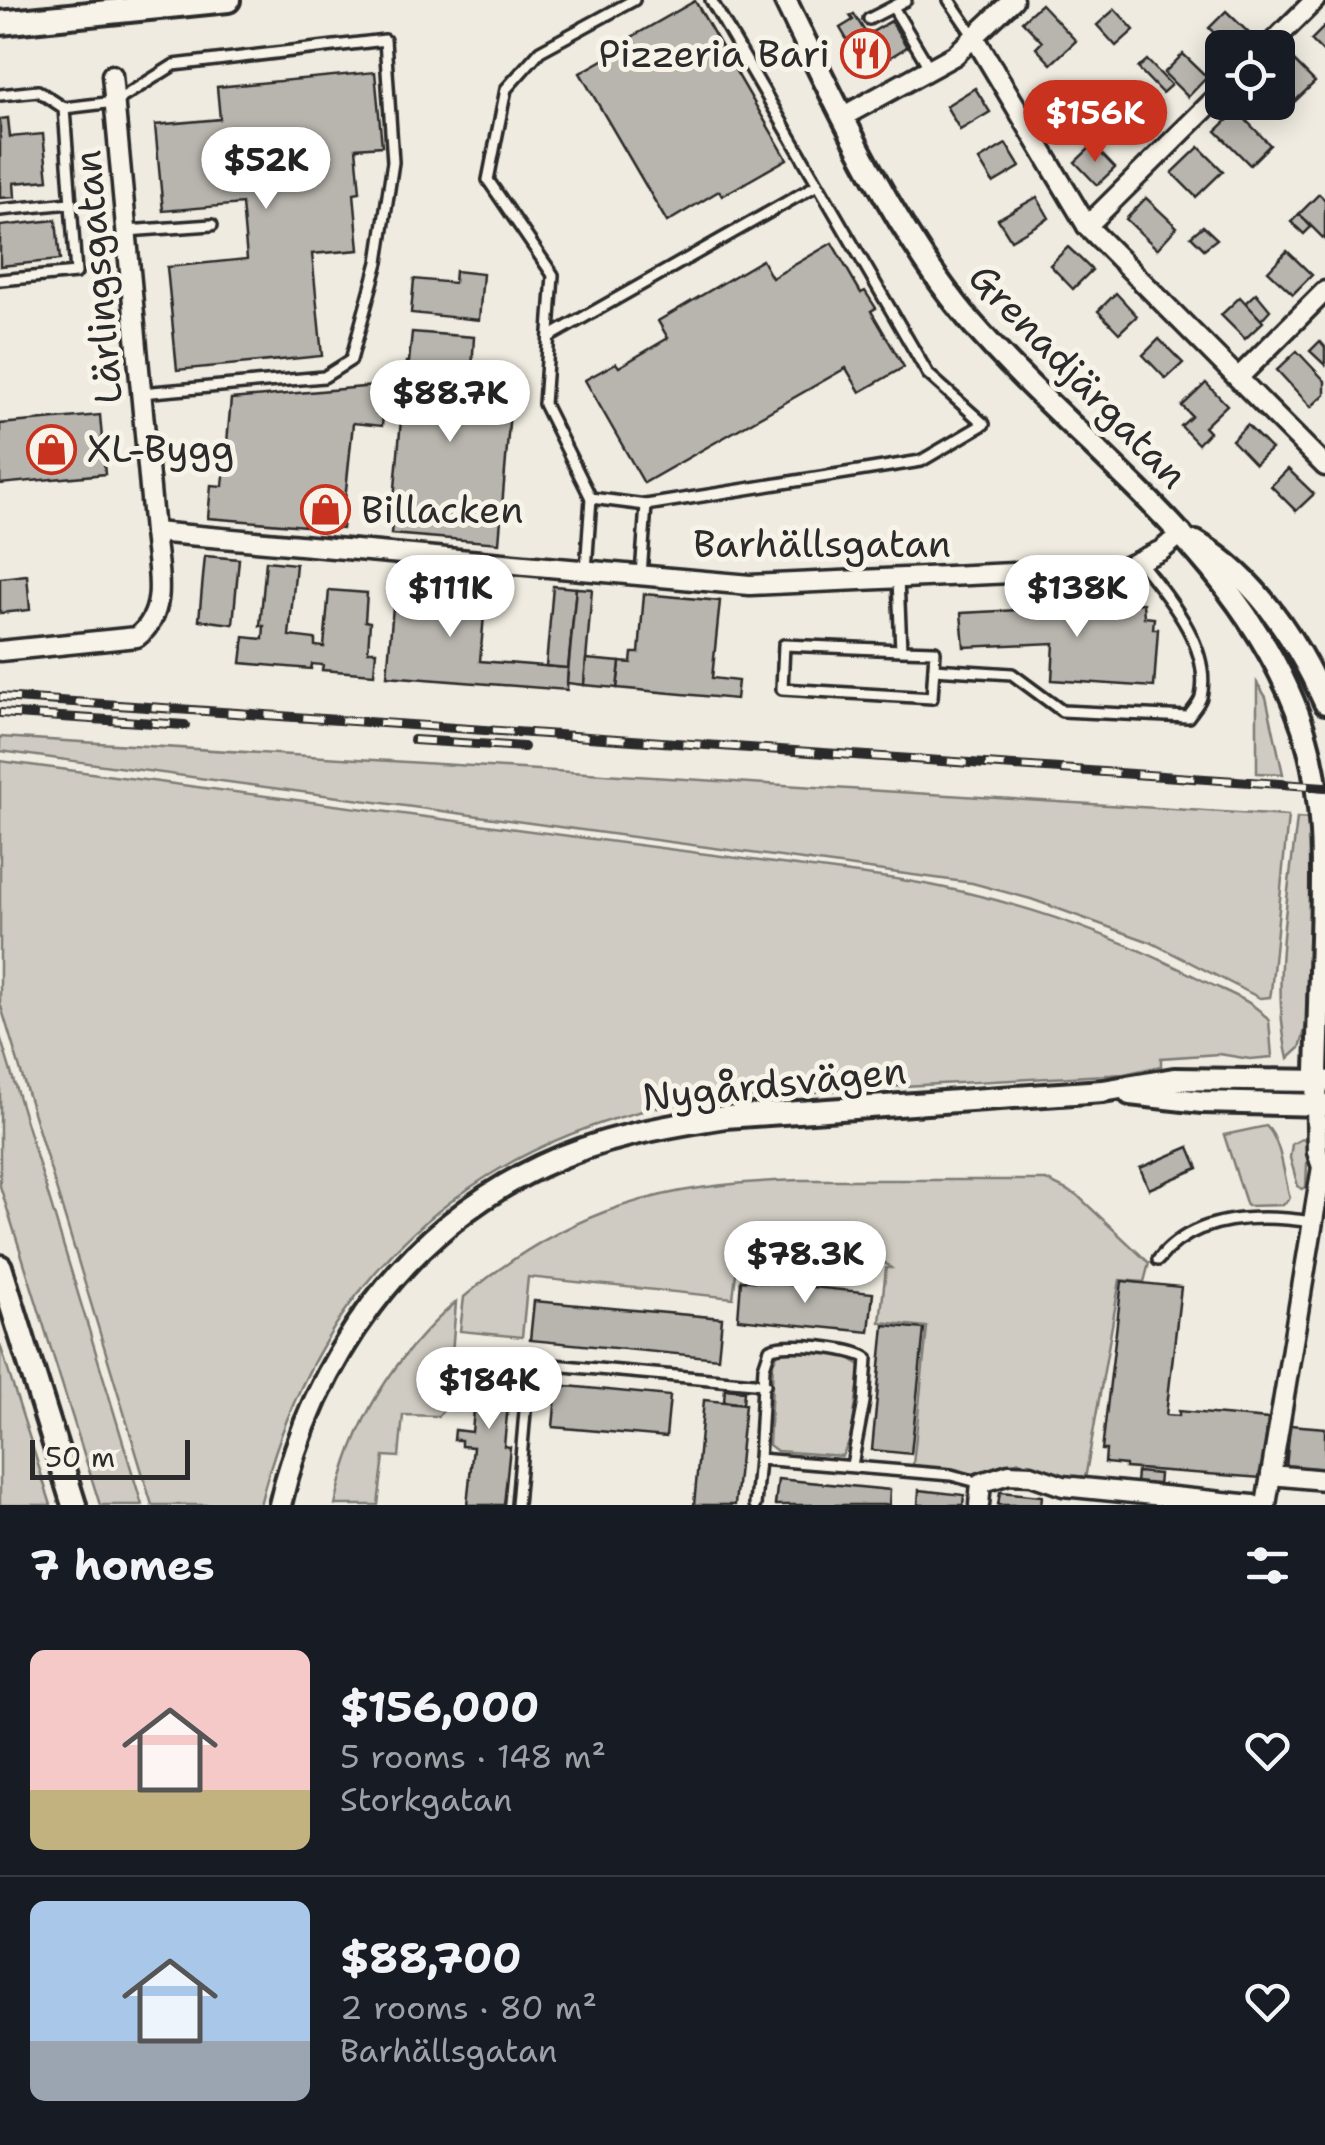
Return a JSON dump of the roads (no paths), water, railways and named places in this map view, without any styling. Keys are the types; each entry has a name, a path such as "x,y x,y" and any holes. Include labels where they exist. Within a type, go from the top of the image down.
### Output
{"main road":[{"path":"0,23 228,0"},
{"path":"0,1267 74,1505"}],"street":[{"name":"Grenadjärgatan","path":"785,0 842,117 925,259 968,318 1032,387 1182,533 1228,565 1264,601 1299,651 1325,703"},
{"path":"842,117 955,55 1013,0"},
{"path":"1285,30 1315,0"},
{"path":"974,38 1087,226 1325,466"},
{"name":"Lärlingsgatan","path":"0,651 137,637 157,614 160,598 112,75"},
{"path":"1087,226 1205,109"},
{"path":"1238,378 1325,292"},
{"name":"Barhällsgatan","path":"154,532 750,585 1124,568 1162,550 1182,533"},
{"name":"Grenadjärgatan","path":"1182,533 1267,649 1296,710 1310,752 1324,843 1320,1105"},
{"name":"Nygårdsvägen","path":"280,1505 288,1466 307,1414 357,1321 437,1234 540,1166 622,1137 725,1117 1103,1092 1174,1080 1321,1080"},
{"name":"Nygårdsvägen","path":"1103,1092 1202,1102 1320,1105"},
{"path":"1266,1505 1324,1166 1317,1152 1320,1105"},
{"path":"979,1505 981,1483 1010,1474 1063,1486 1253,1505"},
{"path":"1271,1475 1325,1480"}],"lane":[{"path":"586,570 591,498 544,404 554,275 488,180 506,90 540,51 634,0"},
{"path":"591,498 646,505 921,461 984,424 928,374 710,0"},
{"path":"869,19 906,0"},
{"path":"949,0 974,38"},
{"path":"894,7 930,68"},
{"path":"0,95 38,91 64,108 115,102 174,65 385,40 393,162 378,262 351,360 324,377 141,393"},
{"path":"0,280 76,272 64,108"},
{"path":"550,337 818,185"},
{"path":"0,210 70,203"},
{"path":"126,232 212,225"},
{"path":"641,575 646,505"},
{"path":"934,669 1012,674 1062,711 1188,717 1200,699 1201,658 1167,595 1140,562"},
{"path":"898,579 901,650"},
{"path":"784,645 901,650 934,651 932,698 782,689 784,645"},
{"path":"1158,1260 1180,1240 1224,1221 1264,1218 1315,1222"},
{"path":"755,1505 766,1354 776,1345 838,1348 862,1354 868,1364 852,1465"},
{"path":"517,1505 526,1400 531,1388 553,1365 765,1384"},
{"path":"759,1460 951,1475 981,1483"}],"railway":[{"path":"0,697 1325,787"},
{"path":"0,713 185,725"},
{"path":"414,740 524,747"}],"place":[{"name":"Pizzeria Bari","path":"865,54"},
{"name":"XL-Bygg","path":"52,449"},
{"name":"Billacken","path":"326,510"}]}
